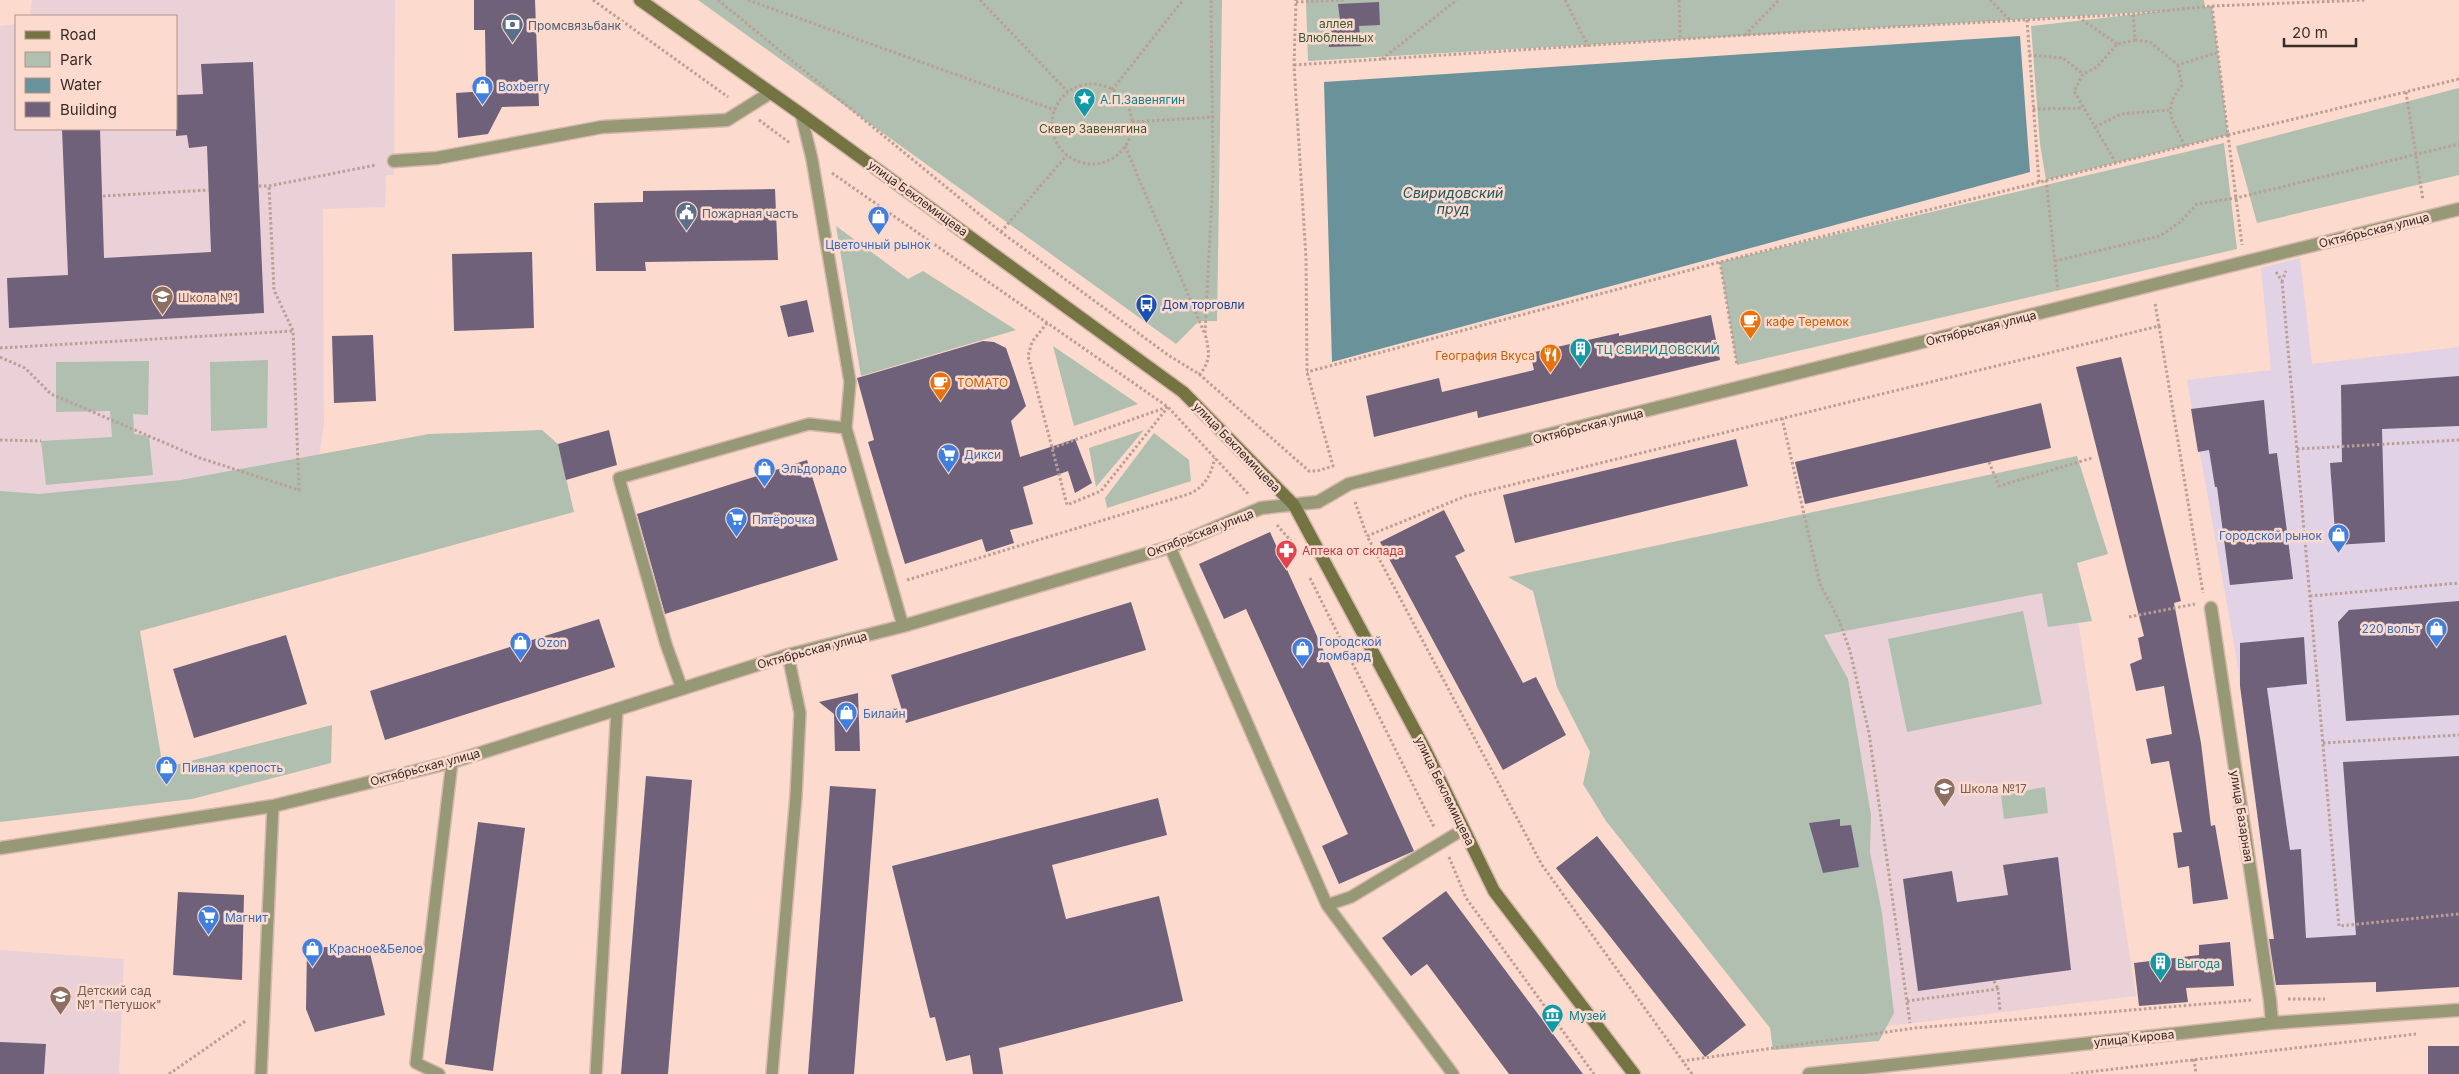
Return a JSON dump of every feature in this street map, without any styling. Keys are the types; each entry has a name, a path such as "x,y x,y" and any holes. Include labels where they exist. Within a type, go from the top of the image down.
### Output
{"main road":[{"name":"улица Беклемищева","path":"640,0 801,114 1183,392 1294,505 1426,751 1494,891 1634,1074"}],"street":[{"path":"394,161 438,158 602,127 727,120 770,93"},
{"name":"Октябрьская улица","path":"0,848 273,806 452,762 788,655 903,626 1170,547 1261,508 1318,502 1349,484 2459,209"},
{"name":"улица Базарная","path":"2211,608 2270,1000 2272,1024"},
{"name":"улица Кирова","path":"1809,1074 2272,1024 2459,1010"}],"lane":[{"path":"801,114 812,159 850,382 846,428 903,626"},
{"path":"682,688 666,644 619,478 809,424 846,428"},
{"path":"1170,547 1327,905 1453,1074"},
{"path":"772,1074 796,796 800,713 788,655"},
{"path":"596,1074 618,708"},
{"path":"439,1074 416,1064 452,762"},
{"path":"261,1074 273,806"},
{"path":"1327,905 1351,897 1464,829"}],"path":[{"path":"592,0 812,159 1168,407 1294,544"},
{"path":"718,0 1001,232 1168,355 1199,374 1310,471 1333,466 1307,372 1306,258 1294,65 1296,1 1344,0"},
{"path":"748,0 1054,110"},
{"path":"980,0 1068,92"},
{"path":"1112,90 1183,0"},
{"path":"1204,333 1213,177 1214,117 1211,0"},
{"path":"1381,59 1457,0"},
{"path":"1565,0 1588,46"},
{"path":"1679,0 1680,39"},
{"path":"1745,35 1779,0"},
{"path":"1990,0 2011,20"},
{"path":"2212,0 2216,53 2245,263"},
{"path":"1294,65 1745,35 2133,14 2212,6 2366,0"},
{"path":"2133,14 2135,40"},
{"path":"2077,16 2117,44"},
{"path":"2026,20 2039,182"},
{"path":"2116,163 2074,91 2083,74 2097,67 2117,44 2135,40 2150,42 2178,65 2182,85 2172,98 2169,110 2185,146"},
{"path":"2178,65 2216,53"},
{"path":"2029,55 2063,58 2083,74"},
{"path":"1307,372 1720,262 2459,79"},
{"path":"1090,84 1102,85 1122,98 1129,109 1132,122 1130,134 1125,146 1115,156 1105,162 1092,164 1079,161 1067,155 1058,146 1053,134 1054,110 1068,92 1090,84"},
{"path":"2406,92 2426,217"},
{"path":"2033,109 2083,108"},
{"path":"2095,127 2121,114 2169,110"},
{"path":"1132,122 1214,117"},
{"path":"2055,261 2160,236 2180,222 2197,204 2236,198 2459,144"},
{"path":"1047,323 1032,342 1028,356 1067,505 1102,491 1168,407 1206,366 1210,354 1204,333 1125,146"},
{"path":"1001,232 1067,155"},
{"path":"259,186 269,186 394,161"},
{"path":"2046,180 2058,290"},
{"path":"0,357 25,368 51,394 200,458 299,490 293,331 274,290 269,186"},
{"path":"102,196 209,190"},
{"path":"1720,262 1737,365"},
{"path":"2282,281 2339,926 2459,914"},
{"path":"2129,617 2205,602 2154,295"},
{"path":"1367,536 1466,496 2159,326"},
{"path":"0,348 293,331"},
{"path":"1052,448 1168,407"},
{"path":"1782,418 1820,584 1839,620 1850,651 1870,733 1910,1023"},
{"path":"0,440 41,441"},
{"path":"2297,449 2459,440"},
{"path":"891,584 1189,494 1202,488 1210,476 1215,458"},
{"path":"1989,462 1999,486 2092,458"},
{"path":"1349,484 1367,536 1542,865 1692,1074"},
{"path":"1306,570 1442,842 1466,898 1594,1074"},
{"path":"2310,596 2459,583"},
{"path":"2323,743 2459,735"},
{"path":"1994,981 1998,990 2000,1012"},
{"path":"1907,1001 1998,990"},
{"path":"1682,1062 1915,1028 2243,1000 2327,999"},
{"path":"169,1074 264,1009"},
{"path":"2071,1074 2425,1033"},
{"path":"2194,1059 2196,1074"}],"shaded area":[{"name":"Школа №1","path":"32,0 395,0 394,175 386,175 385,207 323,209 324,424 314,488 0,528 0,26 15,24 15,130 178,130 178,15 30,15"},
{"name":"Городской рынок","path":"2300,258 2312,364 2459,347 2459,970 2279,981 2236,655 2187,380 2271,370 2261,268"},
{"name":"Школа №17","path":"2071,575 2136,996 1872,1028 1714,641"},
{"name":"Детский сад №1 \"Петушок\"","path":"0,950 124,959 119,1074 0,1074"}],"green space":[{"name":"Сквер Завенягина","path":"698,0 1222,0 1217,321 1199,321 1176,344"},
{"name":"аллея Влюбленных","path":"1306,0 2204,0 2205,7 2212,6 2228,135 2046,180 2040,144 2031,26 2164,11 1308,61"},
{"path":"2459,88 2459,175 2257,223 2236,146"},
{"path":"2224,143 2237,249 1737,365 1720,262"},
{"path":"836,226 908,279 923,271 1016,330 861,376"},
{"path":"1053,346 1138,404 1074,426"},
{"path":"268,360 267,428 211,431 210,362"},
{"path":"149,361 148,415 133,414 134,434 149,436 153,475 46,485 41,441 112,437 110,411 56,412 56,362"},
{"path":"542,430 558,444 574,512 140,631 163,768 332,725 331,763 192,799 0,822 0,491 39,494 181,480 429,434"},
{"path":"1144,430 1096,487 1089,448"},
{"path":"1154,433 1189,460 1191,481 1107,508 1105,498"},
{"path":"2077,456 2108,554 2077,563 2092,621 2048,627 2042,593 1824,635 1848,679 1871,815 1870,852 1882,913 1894,1013 1879,1041 1773,1050 1770,1028 1606,821 1583,784 1590,752 1557,687 1533,591 1508,577"},
{"path":"2023,611 2042,704 1907,732 1888,639"},
{"path":"2045,787 2048,813 2004,819 2001,795"}],"water":[{"name":"Свиридовский пруд","path":"2020,36 2030,172 1332,362 1324,82"}],"building":[{"path":"474,0 535,0 539,106 502,107 488,134 458,138 456,93 486,91 485,30 474,30"},
{"path":"1379,2 1380,25 1359,26 1361,46 1329,47 1327,21 1340,21 1338,4"},
{"name":"Школа №1","path":"253,62 264,313 9,328 7,278 68,275 62,130 100,130 104,258 211,252 207,146 189,148 187,135 176,136 176,130 178,130 178,95 203,94 201,64"},
{"name":"Пожарная часть","path":"775,189 778,260 645,262 646,271 596,271 594,203 643,202 643,191"},
{"path":"532,252 534,328 454,331 452,254"},
{"path":"807,300 814,332 788,337 780,306"},
{"path":"1711,315 1720,360 1478,418 1477,411 1374,437 1366,396 1439,378 1442,392 1534,370 1530,353 1619,333 1619,336"},
{"path":"373,335 376,401 334,403 332,336"},
{"path":"983,341 994,342 1006,348 1026,406 1011,421 1020,457 1075,439 1092,483 1075,493 1068,471 1023,487 1033,524 1010,530 1014,543 986,552 982,539 905,564 868,442 874,440 857,378"},
{"path":"2121,357 2181,601 2174,603 2201,743 2211,826 2215,825 2228,899 2193,904 2189,866 2178,868 2173,833 2182,832 2169,761 2151,764 2146,739 2172,734 2164,686 2136,691 2130,664 2142,659 2138,638 2144,636 2076,367"},
{"path":"2459,376 2459,426 2382,429 2385,542 2336,545 2330,463 2342,462 2341,385"},
{"path":"2264,400 2269,454 2277,453 2293,579 2230,585 2217,487 2215,487 2209,450 2198,452 2191,409"},
{"path":"2041,403 2051,448 1805,504 1795,462"},
{"path":"609,430 617,465 566,480 558,444"},
{"path":"1736,439 1748,486 1515,543 1503,495"},
{"name":"Пятёрочка","path":"807,460 838,560 665,614 637,514"},
{"path":"1444,510 1465,551 1455,556 1523,683 1536,677 1566,735 1503,770 1380,542"},
{"path":"1270,532 1414,851 1339,884 1322,846 1348,834 1246,609 1224,619 1199,564"},
{"path":"2459,601 2459,715 2346,721 2338,622 2349,610"},
{"path":"1131,602 1146,650 906,723 891,675"},
{"path":"599,619 615,667 385,740 370,691"},
{"path":"286,635 307,704 194,738 173,669"},
{"path":"2304,637 2307,684 2267,688 2290,850 2301,849 2306,938 2356,935 2343,762 2459,756 2459,987 2376,992 2376,982 2276,985 2269,939 2274,939 2240,686 2240,643"},
{"name":"Билайн","path":"858,693 860,751 835,751 834,714 819,702"},
{"path":"646,776 692,780 668,1074 621,1074"},
{"path":"830,786 876,789 854,1074 808,1074"},
{"path":"1158,798 1167,835 1052,865 1066,919 1159,896 1183,1001 999,1048 1003,1074 973,1074 970,1055 946,1061 935,1017 930,1018 892,866"},
{"path":"1840,819 1840,826 1851,825 1859,867 1823,873 1809,823"},
{"path":"478,822 525,828 493,1071 445,1064"},
{"path":"1597,836 1746,1025 1705,1057 1556,868"},
{"path":"2058,857 2071,970 1918,991 1903,879 1952,871 1957,902 2008,895 2003,865"},
{"path":"1446,891 1583,1074 1509,1074 1427,964 1411,976 1382,938"},
{"name":"Магнит","path":"178,892 244,895 242,980 173,975"},
{"path":"2230,942 2234,986 2186,988 2188,1002 2139,1006 2134,963 2199,955 2199,945"},
{"path":"368,945 385,1015 315,1032 306,1009 307,948"},
{"path":"0,1042 46,1044 44,1074 0,1074"},
{"path":"2428,1046 2459,1046 2459,1074 2428,1074"}],"place":[{"name":"Промсвязьбанк","path":"512,44"},
{"name":"Boxberry","path":"482,105"},
{"name":"А.П.Завенягин","path":"1084,118"},
{"name":"Пожарная часть","path":"686,232"},
{"name":"Цветочный рынок","path":"878,236"},
{"name":"Школа №1","path":"162,316"},
{"name":"Дом торговли","path":"1146,323"},
{"name":"кафе Теремок","path":"1750,340"},
{"name":"ТЦ СВИРИДОВСКИЙ","path":"1580,368"},
{"name":"География Вкуса","path":"1551,374"},
{"name":"ТОМАТО","path":"941,401"},
{"name":"Дикси","path":"948,473"},
{"name":"Эльдорадо","path":"765,487"},
{"name":"Пятёрочка","path":"736,538"},
{"name":"Городской рынок","path":"2338,554"},
{"name":"Аптека от склада","path":"1286,569"},
{"name":"220 вольт","path":"2436,647"},
{"name":"Ozon","path":"521,661"},
{"name":"Городской ломбард","path":"1303,667"},
{"name":"Билайн","path":"847,732"},
{"name":"Пивная крепость","path":"166,786"},
{"name":"Школа №17","path":"1944,807"},
{"name":"Магнит","path":"209,936"},
{"name":"Красное&Белое","path":"313,967"},
{"name":"Выгода","path":"2161,982"},
{"name":"Детский сад №1 \"Петушок\"","path":"61,1016"},
{"name":"Музей","path":"1553,1034"}]}
